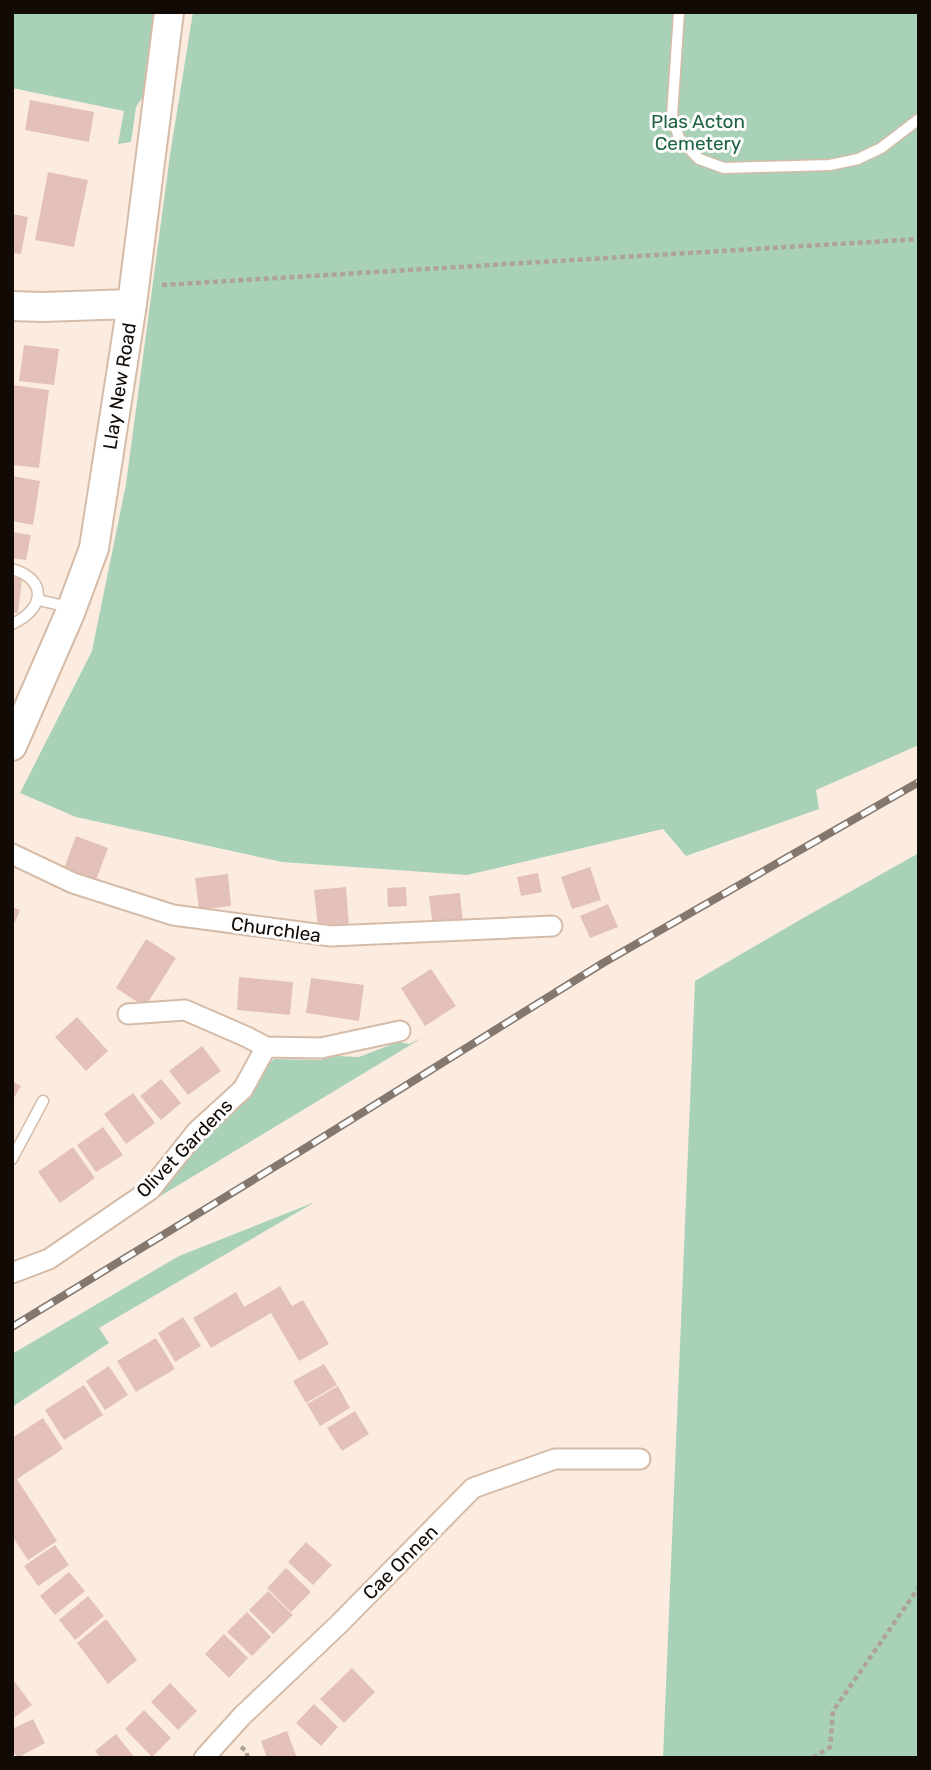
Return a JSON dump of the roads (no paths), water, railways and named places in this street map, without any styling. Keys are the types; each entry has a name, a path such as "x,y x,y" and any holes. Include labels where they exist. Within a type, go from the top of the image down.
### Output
{"main road":[{"name":"Llay New Road","path":"12,746 72,608 94,548 132,304 169,12"},
{"path":"12,306 132,304"}],"street":[{"name":"Churchlea","path":"12,854 73,883 173,915 331,936 552,926"},
{"path":"128,1014 185,1010 266,1047 321,1048 400,1031"},
{"name":"Olivet Gardens","path":"12,1273 49,1259 150,1189 197,1131 243,1089 266,1047"},
{"name":"Cae Onnen","path":"204,1758 242,1716 339,1624 473,1488 555,1459 640,1459"}],"lane":[{"path":"679,12 671,116 680,138 699,159 724,167 830,165 858,159 881,148 919,119"},
{"path":"12,569 29,578 39,592 39,600 23,619 12,624"},
{"path":"39,600 72,608"},
{"path":"12,1159 43,1101"}],"railway":[{"path":"12,1327 603,963 919,782"}],"park label":[{"name":"Plas Acton Cemetery","path":"698,132"}]}
